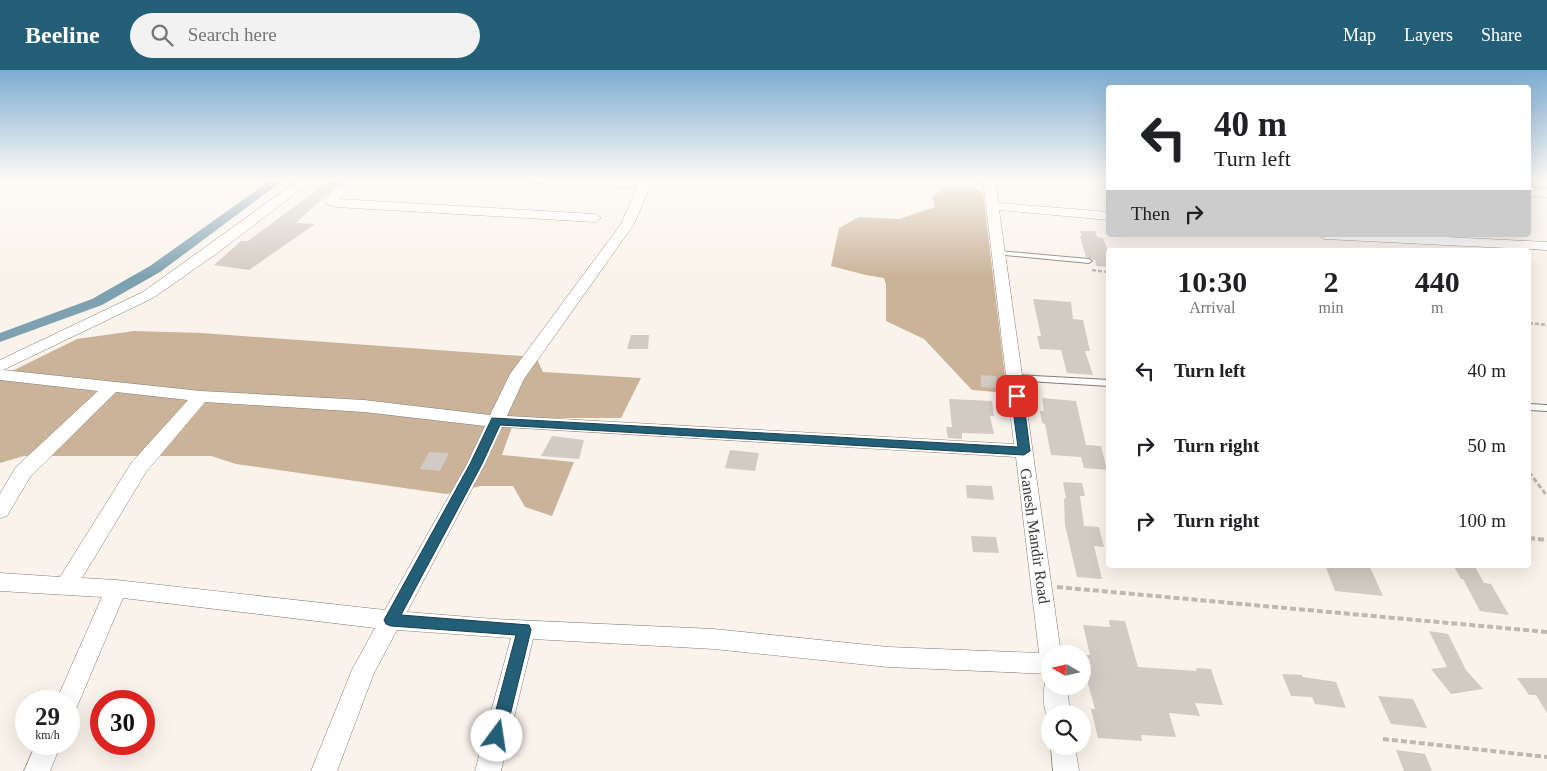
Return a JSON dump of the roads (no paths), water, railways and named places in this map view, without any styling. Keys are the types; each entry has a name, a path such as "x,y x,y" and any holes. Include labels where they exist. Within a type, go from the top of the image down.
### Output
{"street":[{"path":"0,366 148,295 264,212"},
{"path":"486,212 595,218"},
{"path":"324,771 364,670 476,464 516,378 627,224 633,212"},
{"name":"Ganesh Mandir Road","path":"993,212 1049,645"},
{"path":"1059,212 1106,216"},
{"path":"1385,237 1547,246"},
{"path":"0,376 201,396 364,406 496,421 1024,451"},
{"path":"0,512 23,472 111,388"},
{"path":"66,586 139,468 201,396"},
{"path":"0,582 116,590 391,620 524,630 714,639 888,657 1041,664"},
{"path":"73,690 116,590"},
{"path":"488,771 524,630"},
{"path":"37,771 44,755"},
{"path":"1064,755 1066,771"}],"lane":[{"path":"998,253 1090,261"},
{"path":"1015,378 1106,383"},
{"path":"1531,407 1547,408"}],"waterway":[{"path":"0,338 97,302 155,269 235,212"}]}
